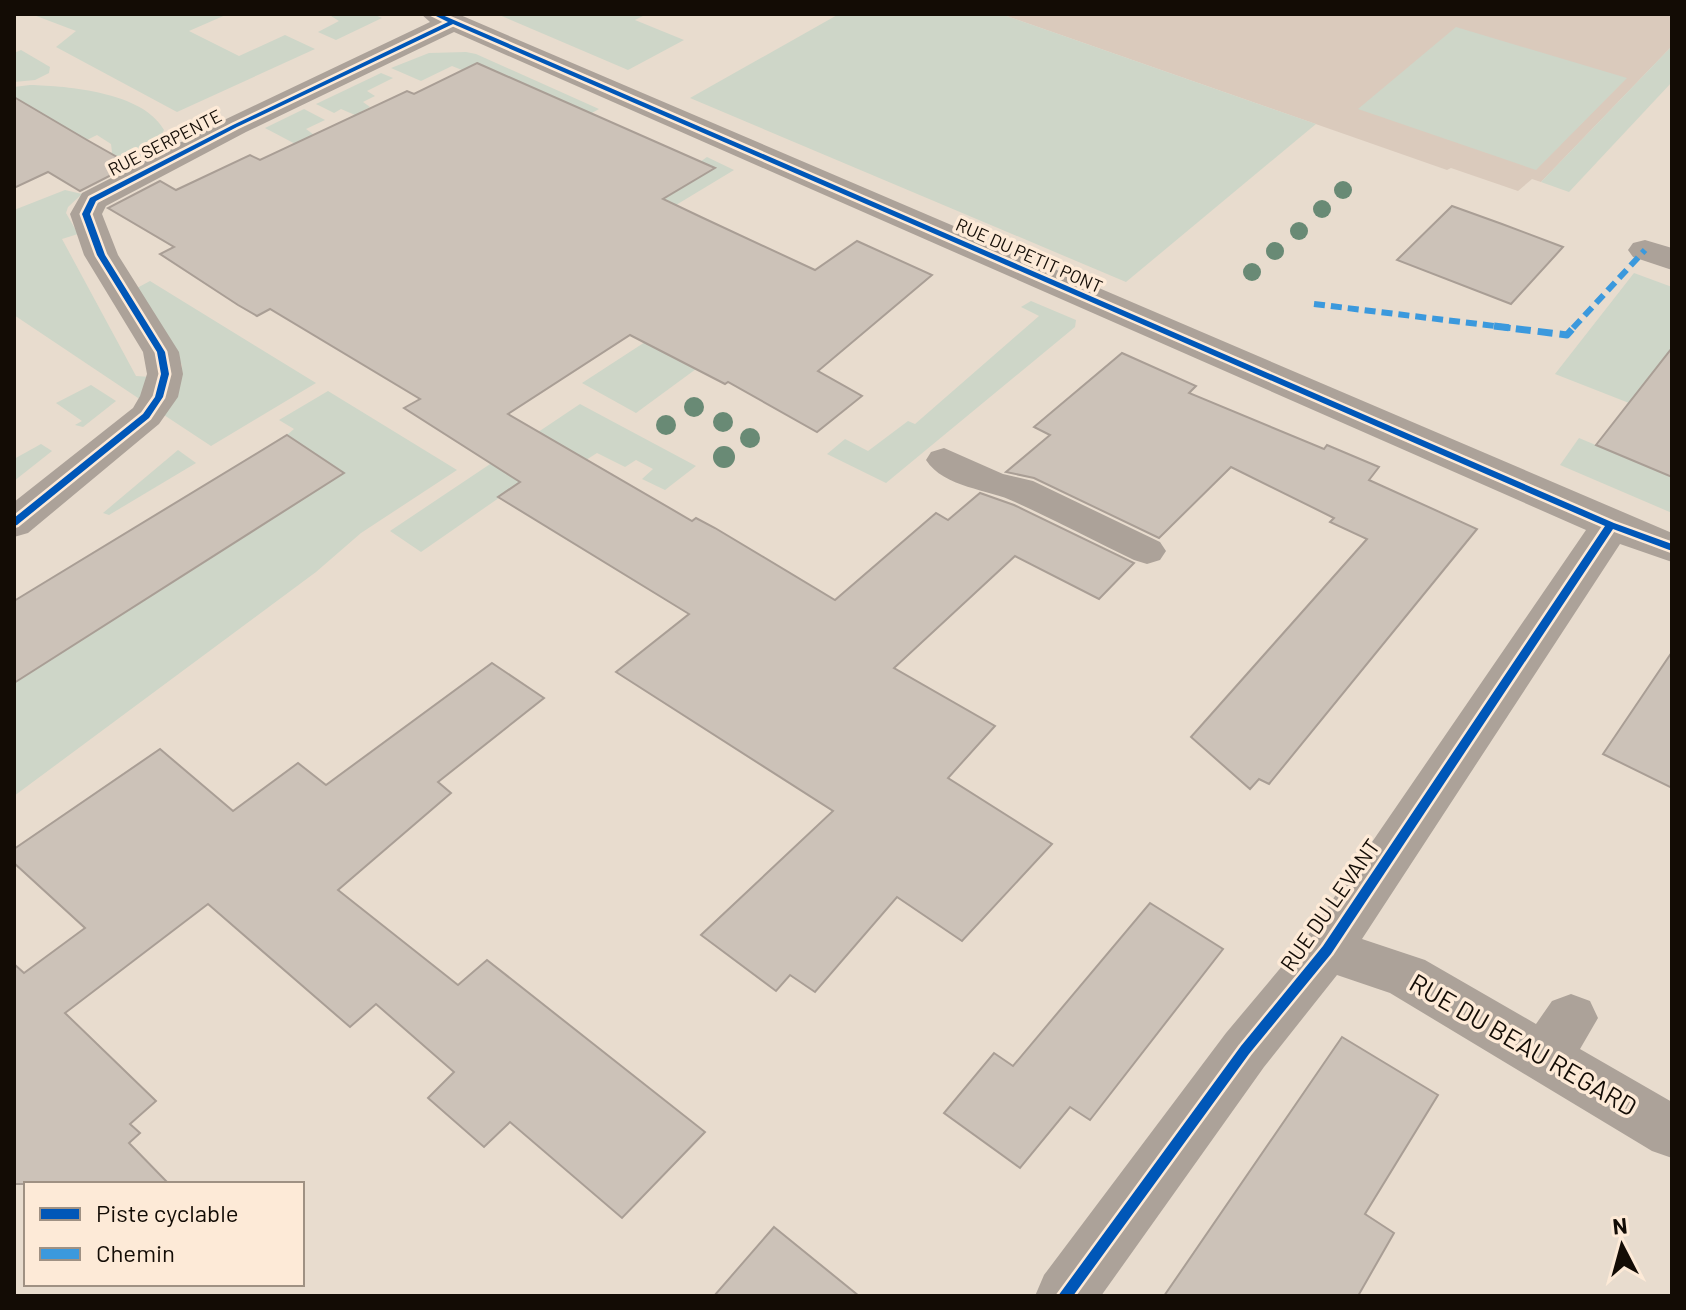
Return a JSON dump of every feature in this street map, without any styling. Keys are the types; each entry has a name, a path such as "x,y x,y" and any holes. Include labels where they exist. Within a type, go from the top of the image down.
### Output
{"street":[{"name":"RUE SERPENTE","path":"14,523 146,416 159,397 165,374 161,352 101,255 86,214 93,200 444,18"},
{"name":"RUE DU PETIT PONT","path":"444,18 628,95 1112,310 1611,525 1672,548"},
{"name":"RUE DU LEVANT","path":"1065,1296 1245,1050 1327,950 1611,525"},
{"name":"RUE DU BEAU REGARD","path":"1327,950 1407,976 1558,1037 1672,1132"}],"lane":[{"path":"944,460 994,484 1020,489 1147,551"}],"shaded area":[{"path":"31,14 228,14 189,31 239,56 285,35 315,49 177,112 56,47 76,31"},
{"path":"328,14 373,14 382,18 336,40 318,32 339,21"},
{"path":"497,14 647,14 635,20 684,40 628,70"},
{"path":"839,14 1001,14 1316,124 1126,282 690,98"},
{"path":"1001,14 1672,14 1672,46 1541,182 1532,179 1518,191 1451,168 1447,170"},
{"path":"1456,27 1627,78 1536,170 1358,109"},
{"path":"1672,46 1672,82 1569,192 1541,182"},
{"path":"21,50 50,67 49,73 35,80 14,82 14,53"},
{"path":"466,52 599,109 590,114 477,63 462,70 452,66 421,81 391,68 429,53"},
{"path":"381,73 393,78 367,91 375,96 363,102 370,107 355,115 341,109 334,113 316,104"},
{"path":"30,85 84,90 122,99 154,117 164,130 158,142 99,170 112,152 111,144 97,135 87,140 51,119 14,135 14,87"},
{"path":"304,109 325,120 306,129 314,135 301,141 394,196 265,128"},
{"path":"707,157 734,170 676,205 664,199 713,169 700,162"},
{"path":"65,190 82,194 66,213 78,234 62,239 136,376 151,377 141,400 14,315 14,210"},
{"path":"1634,273 1672,287 1672,383 1650,375 1629,403 1555,374"},
{"path":"150,281 316,383 211,446 164,415 182,376 182,365 137,288"},
{"path":"1031,301 1076,320 1075,327 886,483 827,454 845,439 868,451 908,421 915,424 1039,316 1021,307"},
{"path":"682,318 682,361 696,369 636,413 582,383"},
{"path":"91,385 116,401 83,427 75,425 82,421 56,403"},
{"path":"328,391 457,470 361,533 316,572 14,796 14,683 343,473 287,435 294,429 279,420"},
{"path":"580,404 696,466 665,490 642,479 653,469 636,460 625,467 597,453 586,460 568,450 421,552 390,531"},
{"path":"1579,438 1672,477 1672,513 1560,465"},
{"path":"41,444 52,451 14,481 14,459"},
{"path":"178,450 196,463 109,515 103,513"}],"building":[{"path":"477,63 715,168 663,199 701,217 815,270 857,241 932,275 818,371 862,396 817,432 728,382 725,384 630,335 508,414 692,521 696,518 715,528 835,600 936,513 948,520 980,493 1014,505 1134,563 1099,599 1015,556 894,668 995,726 948,778 1052,844 962,941 897,897 815,992 790,975 776,991 701,935 833,811 616,672 689,614 498,497 520,482 404,408 420,399 270,309 257,316 238,305 160,254 174,247 108,208 160,181 176,190 250,155 260,160 407,91 414,94"},
{"path":"14,97 131,165 80,191 48,172 14,188"},
{"path":"1452,206 1563,247 1511,304 1397,260"},
{"path":"1672,348 1672,477 1596,445"},
{"path":"1122,353 1196,386 1189,393 1324,449 1327,445 1379,467 1369,480 1477,529 1269,784 1259,779 1250,789 1191,737 1367,539 1330,522 1334,518 1231,467 1159,538 1034,478 1006,472 1050,435 1034,427"},
{"path":"287,435 344,473 14,683 14,601"},
{"path":"1672,652 1672,788 1603,754"},
{"path":"492,663 544,698 438,782 451,793 338,890 458,985 487,960 705,1132 622,1218 510,1122 484,1147 428,1098 454,1072 376,1004 350,1027 208,904 65,1013 156,1101 130,1124 140,1133 129,1143 167,1182 14,1184 14,964 24,973 85,928 14,863 14,849 160,749 233,811 298,763 326,785"},
{"path":"1150,903 1223,949 1090,1120 1070,1107 1020,1168 944,1113 994,1053 1013,1066"},
{"path":"1342,1037 1438,1095 1365,1214 1394,1233 1358,1296 1164,1296"},
{"path":"774,1227 859,1296 714,1296"}],"marked path":[{"path":"1314,304 1567,335 1645,250"}],"cycle path":[{"path":"435,14 1611,525 1672,548"},
{"path":"14,523 146,416 159,397 165,374 161,352 101,255 86,214 93,200 235,126 453,22"},
{"path":"1065,1296 1245,1050 1327,950 1611,525"}]}
